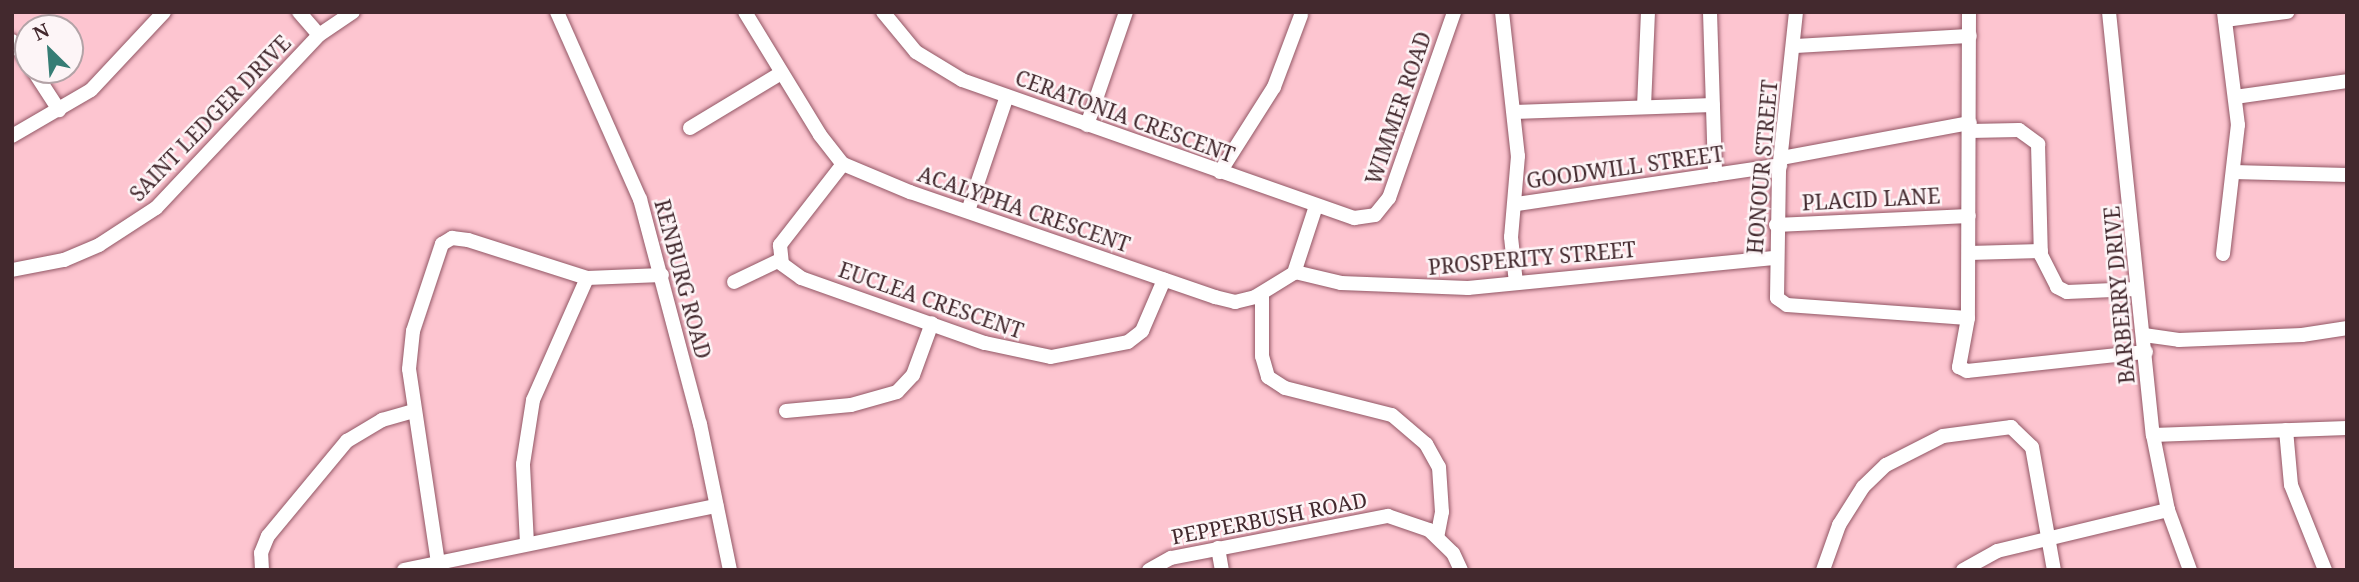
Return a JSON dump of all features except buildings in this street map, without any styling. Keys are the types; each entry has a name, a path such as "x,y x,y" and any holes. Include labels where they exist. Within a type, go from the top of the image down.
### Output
{"street":[{"path":"12,136 59,110 114,69 164,12"},
{"path":"299,12 319,35"},
{"name":"SAINT LEDGER DRIVE","path":"12,270 64,260 99,245 156,208 319,35 354,12"},
{"name":"RENBURG ROAD","path":"557,12 628,164 662,275 730,570"},
{"path":"734,282 780,260 786,234 844,164 781,73 745,12"},
{"name":"CERATONIA CRESCENT","path":"883,12 905,41 938,68 1007,96 1316,206 1354,218 1376,215"},
{"path":"1087,125 1126,12"},
{"name":"WIMMER ROAD","path":"1376,215 1389,198 1454,12"},
{"path":"1502,12 1514,112 1517,204 1511,237 1516,283"},
{"path":"1644,107 1648,12"},
{"path":"1710,12 1715,175"},
{"name":"HONOUR STREET","path":"1796,12 1780,162 1774,258 1775,295 1787,305 1968,318"},
{"path":"1969,12 1968,318 1958,362 1962,371 2146,352"},
{"name":"BARBERRY DRIVE","path":"2109,12 2129,170 2136,289 2146,352 2153,435 2168,510 2190,570"},
{"path":"2223,254 2238,125 2225,16 2287,12"},
{"path":"1220,172 1274,88 1301,15"},
{"path":"1794,46 1970,36"},
{"path":"690,128 781,73"},
{"path":"2235,97 2347,81"},
{"path":"42,84 59,110"},
{"path":"968,211 1007,96"},
{"path":"1514,112 1713,105"},
{"name":"GOODWILL STREET","path":"1517,204 1715,175 1970,127 2018,130 2038,144 2041,251"},
{"name":"ACALYPHA CRESCENT","path":"844,164 968,211 1228,301 1262,293 1295,272"},
{"path":"2233,172 2347,175"},
{"path":"1295,272 1316,206"},
{"name":"PLACID LANE","path":"1776,225 1969,216"},
{"path":"438,563 436,531 413,411 411,342 437,258 447,241 468,240 587,278 662,275"},
{"path":"1969,253 2041,251 2050,281 2067,292 2136,289"},
{"name":"PROSPERITY STREET","path":"1295,272 1341,283 1420,288 1516,283 1774,258"},
{"name":"EUCLEA CRESCENT","path":"780,260 801,278 1027,355 1091,352 1137,337 1164,280"},
{"path":"527,544 523,464 533,400 587,278"},
{"path":"1262,293 1262,356 1268,377 1285,388 1392,415 1426,444 1438,467 1442,512 1437,537"},
{"path":"786,411 851,405 897,392 914,376 932,323"},
{"path":"2144,335 2179,340 2302,335 2347,328"},
{"path":"262,570 261,553 268,536 347,441 382,420 413,411"},
{"path":"1823,570 1839,525 1863,487 1886,465 1917,446 1981,429 2011,426 2032,447 2054,570"},
{"path":"2153,435 2347,428"},
{"path":"2286,430 2291,485 2325,570"},
{"path":"404,570 717,506"},
{"path":"1963,570 1997,551 2168,510"},
{"name":"PEPPERBUSH ROAD","path":"1149,570 1171,558 1388,516 1408,519 1437,537 1461,570"},
{"path":"1218,548 1222,570"}]}
